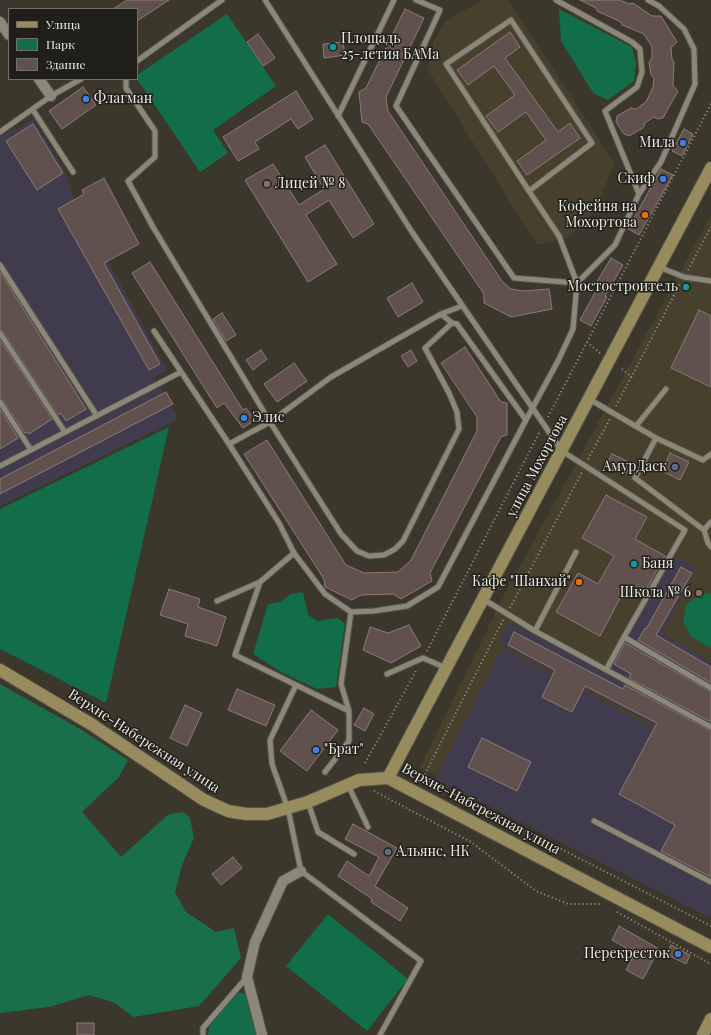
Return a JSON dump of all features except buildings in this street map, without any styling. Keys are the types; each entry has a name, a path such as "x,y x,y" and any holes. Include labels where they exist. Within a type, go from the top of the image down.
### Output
{"street":[{"path":"0,22 8,34"},
{"path":"40,80 51,96"},
{"name":"улица Мохортова","path":"388,778 711,168"},
{"name":"Верхне-Набережная улица","path":"0,670 91,724 204,800 228,810 246,814 267,814 308,802 348,784 369,778 388,778 711,947"},
{"path":"262,1035 247,977 255,942 284,881 301,871"},
{"path":"703,1035 711,1019"}],"lane":[{"path":"138,60 222,0"},
{"path":"265,0 412,232 562,451 684,530 606,670"},
{"path":"338,116 394,0"},
{"path":"416,0 440,10 396,106 514,278 577,282 615,244 639,194 661,162 695,84 694,49 684,30 659,6 648,0"},
{"path":"556,0 632,42 640,49 642,72 637,87 605,111 639,194"},
{"path":"154,331 229,444 278,523 294,553 325,594 352,612 374,611 407,606 438,587 558,361 573,329 577,282 559,236 529,191 446,64 511,20 592,143 529,191"},
{"path":"0,132 51,96 79,80"},
{"path":"126,80 126,88 155,131 155,157 128,181 270,422 341,534 357,551 368,556 384,555 395,549 403,541 459,429 457,412 449,393 425,348 452,323"},
{"path":"33,110 73,172"},
{"path":"0,265 97,416"},
{"path":"659,267 684,276 711,280"},
{"path":"229,444 270,422 331,377 441,314 462,306"},
{"path":"441,314 452,323 457,324 526,420"},
{"path":"0,333 65,432"},
{"path":"0,466 181,372"},
{"path":"636,426 666,389"},
{"path":"589,399 656,438 703,460 711,454"},
{"path":"0,402 31,450"},
{"path":"656,438 635,478 704,530 708,543 711,547"},
{"path":"704,530 711,522"},
{"path":"535,631 576,552"},
{"path":"217,601 260,582 294,553"},
{"path":"260,582 235,655 349,711"},
{"path":"483,599 535,631 711,727"},
{"path":"326,772 349,741 349,711 341,684 352,612"},
{"path":"624,637 711,688"},
{"path":"387,674 423,658 446,668"},
{"path":"296,685 270,740 272,764 288,809 301,871 421,961 380,1035"},
{"path":"348,784 368,827"},
{"path":"308,802 318,832 354,854"},
{"path":"594,821 711,882"},
{"path":"203,1035 203,1028 247,977"}],"path":[{"path":"711,227 507,613 423,778 711,926"},
{"path":"587,342 601,354"},
{"path":"622,370 632,377"},
{"path":"365,763 382,735"},
{"path":"373,791 471,842 536,891 568,904 600,903 607,907"},
{"path":"614,911 711,964"}],"shaded area":[{"path":"482,0 508,0 614,162 596,211 567,238 537,245 428,70 429,51 444,22"},
{"path":"33,119 66,173 73,196 167,370 154,377 178,419 0,506 0,137 15,127 17,130"},
{"path":"711,215 711,915 709,918 420,767 501,601"},
{"path":"675,556 696,567 663,633 711,661 711,754 499,644 509,621 606,673"},
{"path":"502,649 711,758 711,918 435,779"}],"green space":[{"path":"559,9 632,47 636,63 634,81 608,100 593,93 561,41"},
{"path":"227,14 276,86 213,130 228,153 200,172 138,80 138,74"},
{"path":"169,427 106,703 0,649 0,509"},
{"path":"303,592 308,615 317,621 338,618 345,624 336,687 317,689 281,672 253,654 268,604 280,602 291,594"},
{"path":"711,593 711,648 691,637 683,622 686,605 698,595"},
{"path":"0,684 80,729 128,760 119,777 82,812 121,857 169,814 183,812 190,818 194,838 182,865 175,892 186,912 216,932 234,928 241,958 199,1006 133,1017 115,1003 89,995 49,1007 0,1013"},
{"path":"328,914 408,979 367,1031 286,966"},
{"path":"237,992 246,994 256,1035 208,1035 209,1027"}],"place":[{"name":"Площадь 25-летия БАМа","path":"333,47"},
{"name":"Флагман","path":"86,99"},
{"name":"Мила","path":"683,143"},
{"name":"Скиф","path":"663,179"},
{"name":"Лицей № 8","path":"267,184"},
{"name":"Кофейня на Мохортова","path":"645,215"},
{"name":"Мостостроитель","path":"686,287"},
{"name":"Элис","path":"244,418"},
{"name":"АмурДаск","path":"675,467"},
{"name":"Баня","path":"634,564"},
{"name":"Кафе \"Шанхай\"","path":"579,582"},
{"name":"Школа № 6","path":"699,593"},
{"name":"\"Брат\"","path":"316,750"},
{"name":"Альянс, НК","path":"388,852"},
{"name":"Перекресток","path":"678,954"}]}
